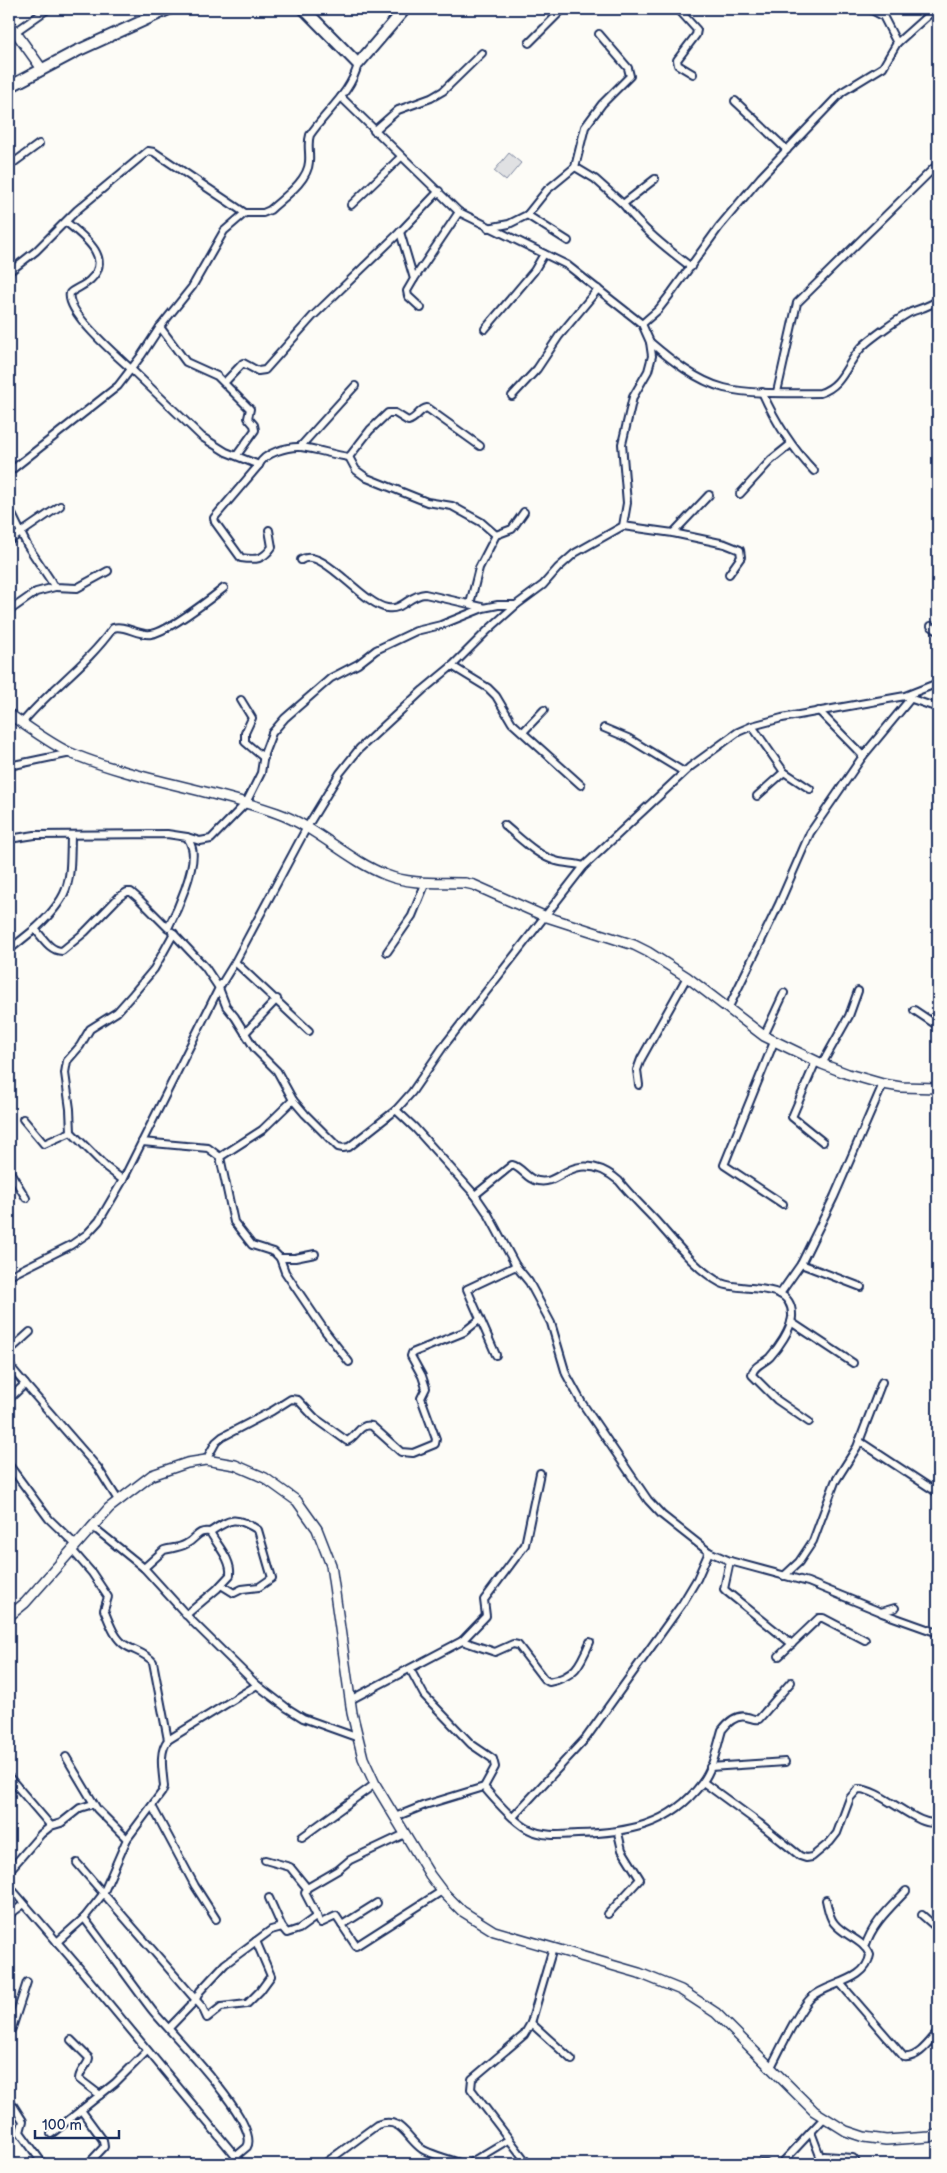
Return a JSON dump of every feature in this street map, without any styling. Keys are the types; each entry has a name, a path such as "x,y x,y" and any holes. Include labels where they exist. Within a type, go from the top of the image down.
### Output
{"main road":[{"path":"9,87 42,69 169,9"},
{"path":"304,9 358,64 405,9"}],"street":[{"path":"15,32 48,9"},
{"path":"529,43 563,9"},
{"path":"678,9 697,30 696,35 677,60 678,64 693,74"},
{"path":"870,9 883,16 898,43"},
{"path":"642,324 658,310 741,198 842,92 883,67 898,43 935,9"},
{"path":"9,23 42,69"},
{"path":"488,228 509,224 526,215 546,190 574,167 585,127 602,104 630,76 631,72 599,34"},
{"path":"374,131 398,110 443,91 482,53"},
{"path":"9,272 36,250 77,210 148,151 154,152 245,213 263,213 270,210 304,177 309,163 308,141 310,135 341,98 355,76 358,64"},
{"path":"341,98 460,212 488,228 567,265 642,324 650,342 652,356 648,371 633,397 622,444 627,503 623,526"},
{"path":"735,101 787,150"},
{"path":"9,166 39,144"},
{"path":"351,205 401,157"},
{"path":"777,392 797,304 938,164"},
{"path":"574,167 595,179 623,204 651,235 691,267"},
{"path":"623,204 655,179"},
{"path":"225,382 243,363 258,371 265,370 312,316 400,232 439,191"},
{"path":"420,308 408,296 407,291 460,212"},
{"path":"9,472 118,386 160,327 192,287 224,231 245,213"},
{"path":"526,215 568,240"},
{"path":"66,222 88,241 99,256 100,263 96,274 89,282 70,293 70,301 91,331 202,437 226,452 259,465"},
{"path":"400,232 414,279"},
{"path":"485,329 534,271 544,254"},
{"path":"512,396 537,369 558,336 598,289"},
{"path":"650,342 684,369 724,388 762,392 820,393 828,390 844,375 863,346 909,313 925,308 938,300"},
{"path":"160,327 186,362 212,373 225,382 250,409 248,418 255,430 237,455"},
{"path":"300,447 355,386"},
{"path":"762,392 770,410 791,444 814,471"},
{"path":"349,457 370,430 388,413 395,413 408,421 412,420 424,408 427,408 480,446"},
{"path":"740,494 771,460 791,444"},
{"path":"269,530 272,547 267,555 260,559 241,558 214,520 216,515 259,465 260,461 272,454 300,447 349,457"},
{"path":"349,457 356,470 367,478 419,499 452,506 481,522 496,535"},
{"path":"673,533 709,495"},
{"path":"9,540 60,506"},
{"path":"9,508 20,532 55,587"},
{"path":"470,604 479,568 496,535 512,529 524,512"},
{"path":"9,1276 67,1248 87,1234 99,1222 123,1180 219,988 235,962 307,826 340,773 359,749 416,696 452,666 516,605 543,585 575,553 623,526 673,533 725,544 740,550 741,557 729,574"},
{"path":"301,560 306,556 311,556 336,571 365,598 378,606 389,609 398,608 417,595 425,594 483,608"},
{"path":"9,611 36,592 55,587 77,588 108,571"},
{"path":"22,723 36,706 78,669 113,628 118,627 140,634 154,634 178,621 224,588"},
{"path":"9,839 36,835 167,834 200,841 211,839 246,803 261,773 268,740 272,733 285,718 331,678 358,664 376,650 409,634 441,625 483,608 498,605 516,605"},
{"path":"931,626 938,631"},
{"path":"452,666 488,688 496,696 512,724 581,785"},
{"path":"35,929 52,948 62,951 85,932 118,897 131,892 171,930 204,967 219,988 226,1006 245,1032 254,1049 277,1071 293,1100 338,1147 349,1147 396,1110 416,1087 443,1047 584,866 684,772 738,732 752,726 819,711 908,697 938,683"},
{"path":"908,697 938,708"},
{"path":"728,1009 779,904 810,833 863,756 908,697"},
{"path":"241,700 252,718 245,733 245,742 264,758"},
{"path":"522,732 544,710"},
{"path":"819,711 863,756"},
{"path":"9,714 71,753 143,777 246,803 280,814 307,826 386,876 408,881 474,885 544,916 634,945 665,961 764,1036 848,1074 900,1087 938,1088"},
{"path":"752,726 784,772 810,789"},
{"path":"604,728 628,738 684,772"},
{"path":"9,766 71,753"},
{"path":"757,796 784,772"},
{"path":"504,825 544,856 555,861 572,862 584,866"},
{"path":"9,950 35,929 54,911 62,900 69,874 71,835"},
{"path":"123,1180 106,1168 71,1132 65,1073 67,1061 80,1046 90,1029 117,1012 154,969 171,930 192,860 192,848 187,837"},
{"path":"387,952 412,916 426,882"},
{"path":"235,962 277,999 309,1031"},
{"path":"639,1085 637,1070 687,977"},
{"path":"823,1142 792,1117 797,1101 819,1062 849,1016 858,991"},
{"path":"764,1036 784,993"},
{"path":"245,1032 277,999"},
{"path":"914,1010 938,1026"},
{"path":"774,1042 724,1165 783,1204"},
{"path":"780,1294 801,1264 834,1197 884,1084"},
{"path":"220,1157 262,1130 293,1100"},
{"path":"396,1110 415,1128 475,1196 502,1238 516,1266 529,1282 551,1323 566,1374 582,1403 648,1500 662,1515 709,1552 730,1562 832,1591 938,1633"},
{"path":"22,1119 44,1144 71,1132"},
{"path":"142,1142 208,1148 220,1157 234,1222 252,1245 274,1252 280,1258 285,1272 325,1331 349,1362"},
{"path":"475,1196 512,1165 516,1166 532,1180 548,1182 577,1167 600,1168 619,1181 676,1245 714,1279 723,1284 751,1287 780,1294 786,1299 789,1305 791,1322 778,1346 769,1358 753,1370 752,1375 777,1400 809,1422"},
{"path":"9,1170 26,1198"},
{"path":"280,1258 295,1258 315,1254"},
{"path":"801,1264 861,1287"},
{"path":"496,1355 467,1292 468,1287 516,1266"},
{"path":"206,1460 216,1442 222,1437 272,1412 291,1399 298,1400 314,1418 347,1441 362,1427 368,1425 372,1426 401,1452 413,1453 435,1444 436,1439 421,1398 426,1388 411,1356 412,1353 464,1332 479,1320"},
{"path":"791,1322 853,1363"},
{"path":"9,1351 30,1332"},
{"path":"9,1365 98,1468 118,1500"},
{"path":"784,1576 799,1562 813,1541 835,1482 845,1464 855,1452 882,1382"},
{"path":"9,1399 25,1384"},
{"path":"859,1441 938,1493"},
{"path":"9,1616 25,1603 92,1526 118,1500 152,1475 187,1463 206,1460 235,1465 266,1478 297,1500 317,1529 331,1565 356,1737 363,1758 375,1784 405,1834 442,1891 462,1911 488,1928 639,1974 682,1990 716,2013 824,2118 846,2131 864,2137 904,2139 938,2134"},
{"path":"9,1466 49,1519 74,1547 108,1597 104,1610 118,1638 123,1644 149,1657 153,1662 168,1740"},
{"path":"350,1700 462,1641 486,1616 484,1600 525,1545 540,1473"},
{"path":"144,1568 164,1550 174,1550 186,1544 198,1533 210,1532 225,1522 243,1520 258,1530 272,1578 260,1587 242,1589 234,1593 221,1584"},
{"path":"92,1526 144,1568 186,1614 257,1684 302,1718 356,1737"},
{"path":"186,1614 230,1575 230,1569 224,1553 210,1532"},
{"path":"513,1817 586,1738 682,1604 697,1579 709,1552"},
{"path":"730,1562 724,1589 726,1592 792,1644"},
{"path":"881,1612 895,1608"},
{"path":"779,1656 819,1618 823,1618 865,1640"},
{"path":"462,1641 496,1652 513,1644 518,1645 544,1679 549,1682 568,1675 579,1666 590,1642"},
{"path":"395,1817 425,1805 484,1787 495,1767 493,1758 471,1744 424,1695 410,1669"},
{"path":"484,1787 513,1817 529,1830 540,1833 562,1835 618,1833 653,1822 670,1813 703,1782 722,1730 732,1719 740,1716 754,1720 759,1719 791,1682"},
{"path":"57,1942 84,1918 103,1894 127,1839 164,1787 162,1752 168,1740 257,1684"},
{"path":"66,1756 93,1804 127,1839"},
{"path":"710,1767 785,1762"},
{"path":"9,1777 51,1826"},
{"path":"703,1782 800,1856 806,1858 818,1853 837,1833 850,1798 858,1789 879,1795 921,1821 929,1824 938,1821"},
{"path":"302,1837 375,1784"},
{"path":"9,1871 35,1839 51,1826 61,1823 74,1812 93,1804"},
{"path":"152,1806 195,1886 216,1919"},
{"path":"608,1914 640,1879 622,1850 618,1833"},
{"path":"405,1834 350,1860 338,1870 307,1888 305,1892 319,1922 322,1923 336,1916 353,1945 358,1945 442,1891"},
{"path":"265,1860 290,1867 307,1888"},
{"path":"77,1863 202,2007 207,2018 221,2007 247,2004 271,1976 256,1941"},
{"path":"9,1886 242,2164"},
{"path":"865,1947 869,1934 878,1920 906,1891"},
{"path":"269,1898 282,1927 287,1933 299,1929 317,1916"},
{"path":"771,2067 804,2007 813,1996 855,1976 869,1960 870,1955 865,1947 839,1929 833,1922 826,1900"},
{"path":"342,1925 377,1903"},
{"path":"9,1915 24,1904"},
{"path":"922,1915 938,1928"},
{"path":"84,1918 152,2010 220,2087 249,2138 249,2144 235,2156"},
{"path":"169,2028 195,2001 200,1991 220,1970 270,1930 282,1927"},
{"path":"528,2164 471,2090 470,2084 472,2079 516,2044 524,2035 531,2023 553,1948"},
{"path":"10,2029 26,1982"},
{"path":"840,1983 904,2057 909,2058 917,2054 938,2032"},
{"path":"531,2023 572,2060"},
{"path":"71,2040 89,2058 89,2062 79,2075 79,2079 100,2095"},
{"path":"52,2134 100,2095 147,2051"},
{"path":"9,2099 23,2121 20,2132 43,2164"},
{"path":"81,2110 103,2140 104,2147 88,2164"},
{"path":"781,2164 824,2118"},
{"path":"324,2164 377,2125 386,2122 400,2126 420,2148 463,2164"},
{"path":"811,2132 820,2156 839,2164"},
{"path":"468,2164 508,2140"},
{"path":"820,2156 853,2158 857,2164"},
{"path":"757,2164 766,2164"}],"shaded area":[{"path":"509,153 521,163 506,181 494,171"}]}
